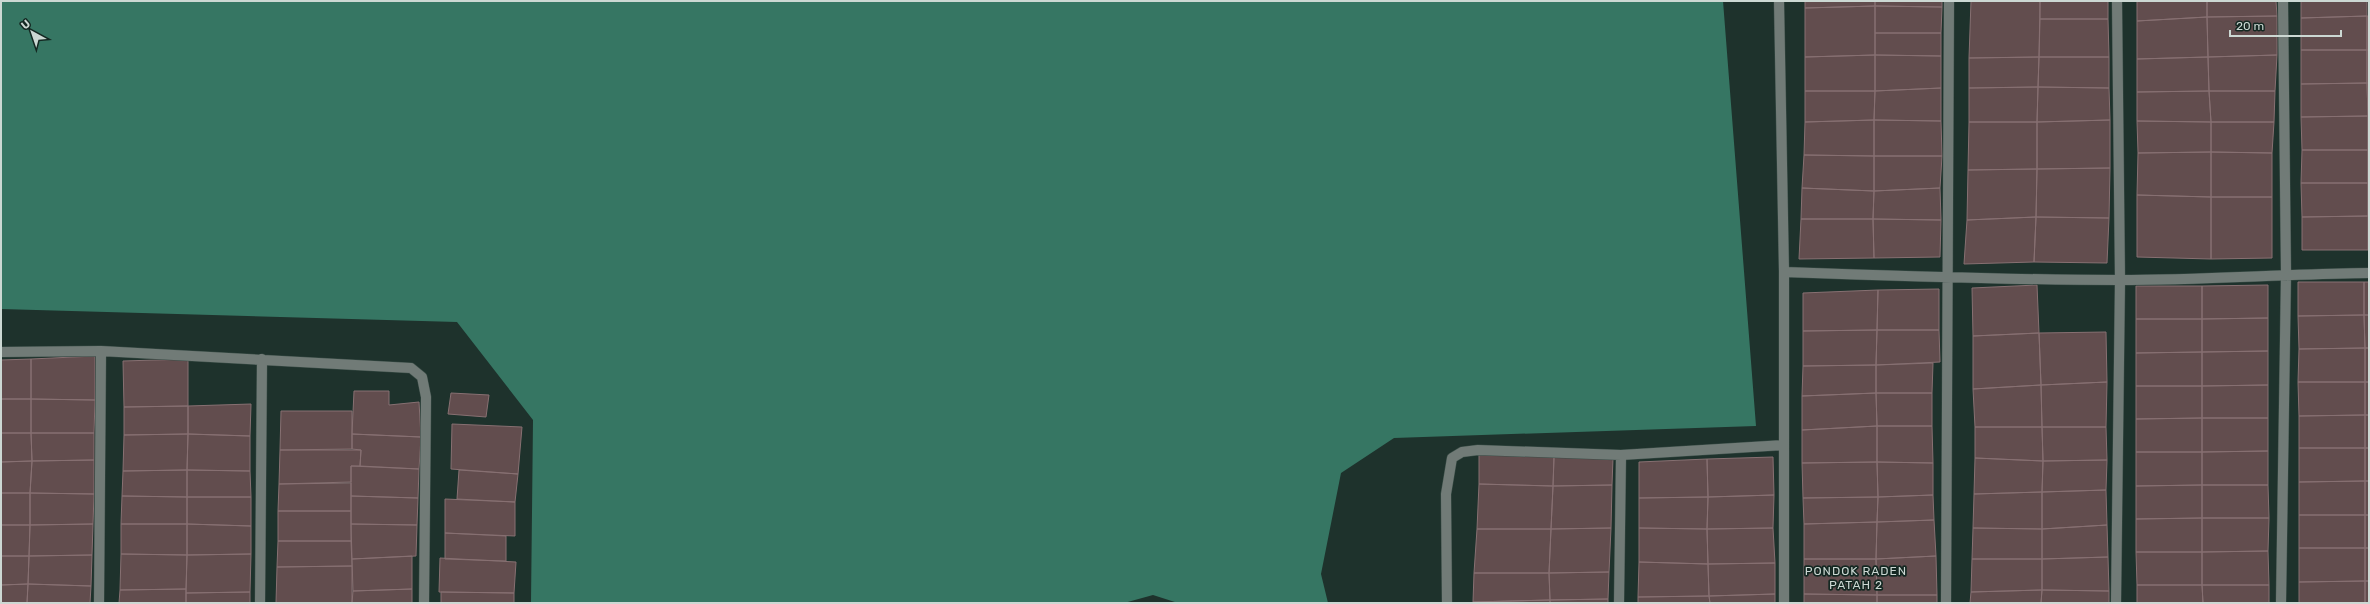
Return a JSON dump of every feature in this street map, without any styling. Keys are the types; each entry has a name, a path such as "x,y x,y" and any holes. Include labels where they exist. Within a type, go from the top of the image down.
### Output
{"street":[{"path":"1780,1 1784,272 1784,603"},
{"path":"1946,603 1946,278 1949,1"},
{"path":"2116,603 2120,280 2118,1"},
{"path":"2281,603 2286,274 2283,1"},
{"path":"1784,272 1946,278 2120,280 2286,274 2369,273"},
{"path":"1,352 101,351 411,368 422,377 426,397 424,603"},
{"path":"99,603 101,351"},
{"path":"260,603 262,359"},
{"path":"1447,603 1446,494 1452,458 1462,452 1478,450 1621,455 1783,444"},
{"path":"1619,603 1621,455"}],"shaded area":[{"path":"1,1 1723,1 1756,426 1394,438 1341,473 1321,574 1328,603 1178,603 1153,595 1124,603 531,603 533,420 457,322 1,309"}],"building":[{"path":"1805,1 1875,1 1875,6 1805,8"},
{"path":"1875,1 1942,1 1942,7 1875,6"},
{"path":"1971,1 2040,1 2039,57 1969,58"},
{"path":"2040,1 2108,1 2108,19 2040,19"},
{"path":"2137,1 2207,1 2207,17 2137,21"},
{"path":"2207,1 2276,1 2277,16 2207,17"},
{"path":"2301,1 2367,1 2367,16 2301,18"},
{"path":"1875,6 1942,7 1941,33 1875,33"},
{"path":"1875,6 1875,55 1805,57 1805,8"},
{"path":"2277,16 2277,55 2208,57 2207,17"},
{"path":"2367,16 2369,16 2369,50 2367,50"},
{"path":"2367,16 2367,50 2301,50 2301,18"},
{"path":"2207,17 2208,57 2137,59 2137,21"},
{"path":"2040,19 2108,19 2109,57 2039,57"},
{"path":"1875,33 1941,33 1941,56 1875,55"},
{"path":"2301,50 2367,50 2367,83 2301,84"},
{"path":"2367,50 2369,50 2369,83 2367,83"},
{"path":"1875,55 1941,56 1941,88 1875,91"},
{"path":"1875,55 1875,91 1805,91 1805,57"},
{"path":"2277,55 2275,91 2209,91 2208,57"},
{"path":"2039,57 2109,57 2109,88 2038,87"},
{"path":"2039,57 2038,87 1969,88 1969,58"},
{"path":"2208,57 2209,91 2137,92 2137,59"},
{"path":"2367,83 2369,83 2369,116 2368,116"},
{"path":"2367,83 2368,116 2301,117 2301,84"},
{"path":"2038,87 2109,88 2110,120 2037,122"},
{"path":"2038,87 2037,122 1969,122 1969,88"},
{"path":"1941,88 1941,121 1874,120 1875,91"},
{"path":"1805,91 1875,91 1874,120 1805,122"},
{"path":"2209,91 2211,122 2137,121 2137,92"},
{"path":"2209,91 2275,91 2274,122 2211,122"},
{"path":"2368,116 2368,150 2302,150 2301,117"},
{"path":"2369,116 2369,150 2368,150"},
{"path":"1874,120 1941,121 1942,156 1874,156"},
{"path":"1874,120 1874,156 1804,155 1805,122"},
{"path":"2110,120 2110,168 2037,169 2037,122"},
{"path":"2137,121 2211,122 2211,152 2138,153"},
{"path":"1969,122 2037,122 2037,169 1968,170"},
{"path":"2211,122 2274,122 2272,153 2211,152"},
{"path":"2302,150 2368,150 2368,183 2301,183"},
{"path":"2369,150 2369,183 2368,183"},
{"path":"2211,152 2211,197 2137,195 2138,153"},
{"path":"2211,152 2272,153 2272,197 2211,197"},
{"path":"1804,155 1874,156 1874,191 1802,188"},
{"path":"1874,156 1942,156 1940,188 1874,191"},
{"path":"2110,168 2109,218 2036,217 2037,169"},
{"path":"2037,169 2036,217 1967,220 1968,170"},
{"path":"2301,183 2368,183 2368,216 2302,217"},
{"path":"2369,183 2369,216 2368,216"},
{"path":"1802,188 1874,191 1873,219 1801,219"},
{"path":"1940,188 1941,220 1873,219 1874,191"},
{"path":"2137,195 2211,197 2211,259 2137,257"},
{"path":"2211,197 2272,197 2272,258 2211,259"},
{"path":"2368,216 2368,250 2302,250 2302,217"},
{"path":"2036,217 2034,262 1964,264 1967,220"},
{"path":"2036,217 2109,218 2107,263 2034,262"},
{"path":"1801,219 1873,219 1874,258 1799,259"},
{"path":"1873,219 1941,220 1940,257 1874,258"},
{"path":"2298,282 2364,282 2364,315 2298,316"},
{"path":"2364,282 2369,282 2369,315 2364,315"},
{"path":"2037,285 2039,333 1973,336 1972,288"},
{"path":"2268,285 2268,318 2202,319 2202,286"},
{"path":"2136,286 2202,286 2202,319 2136,319"},
{"path":"1939,289 1939,330 1877,330 1878,290"},
{"path":"1878,290 1877,330 1803,331 1803,293"},
{"path":"2364,315 2369,315 2369,348 2365,348"},
{"path":"2364,315 2365,348 2299,349 2298,316"},
{"path":"2268,318 2268,351 2202,352 2202,319"},
{"path":"2136,319 2202,319 2202,352 2136,353"},
{"path":"1877,330 1939,330 1940,362 1876,365"},
{"path":"1877,330 1876,365 1803,366 1803,331"},
{"path":"2106,332 2107,382 2041,385 2039,333"},
{"path":"2039,333 2041,385 1973,389 1973,336"},
{"path":"2365,348 2365,382 2298,382 2299,349"},
{"path":"2365,348 2369,348 2369,382 2365,382"},
{"path":"2268,351 2268,385 2202,386 2202,352"},
{"path":"2202,352 2202,386 2136,386 2136,353"},
{"path":"95,356 95,400 31,399 31,359"},
{"path":"31,359 31,399 1,399 1,360"},
{"path":"188,359 188,406 124,407 123,361"},
{"path":"1933,363 1932,393 1876,393 1876,365"},
{"path":"1876,365 1876,393 1802,396 1803,366"},
{"path":"2107,382 2106,427 2042,427 2041,385"},
{"path":"2298,382 2365,382 2365,415 2299,416"},
{"path":"2365,382 2369,382 2369,415 2365,415"},
{"path":"2041,385 2042,427 1975,427 1973,389"},
{"path":"2268,385 2268,418 2202,418 2202,386"},
{"path":"2136,386 2202,386 2202,418 2136,419"},
{"path":"354,391 389,391 389,405 419,402 421,437 352,434"},
{"path":"451,393 489,395 486,417 448,414"},
{"path":"1876,393 1932,393 1932,426 1877,426"},
{"path":"1876,393 1877,426 1802,430 1802,396"},
{"path":"1,399 31,399 31,433 1,433"},
{"path":"31,399 95,400 94,433 31,433"},
{"path":"251,404 250,436 188,434 188,406"},
{"path":"188,406 188,434 124,435 124,407"},
{"path":"281,411 352,411 352,449 280,450"},
{"path":"2365,415 2365,448 2299,448 2299,416"},
{"path":"2365,415 2369,415 2369,448 2365,448"},
{"path":"2202,418 2202,452 2136,452 2136,419"},
{"path":"2202,418 2268,418 2268,451 2202,452"},
{"path":"452,424 522,427 518,474 451,469"},
{"path":"1877,426 1932,426 1933,463 1877,462"},
{"path":"1877,426 1877,462 1802,463 1802,430"},
{"path":"1975,427 2042,427 2043,461 1975,458"},
{"path":"2042,427 2106,427 2107,460 2043,461"},
{"path":"1,433 31,433 32,461 1,462"},
{"path":"31,433 94,433 94,460 32,461"},
{"path":"188,434 250,436 250,471 187,470"},
{"path":"188,434 187,470 123,471 124,435"},
{"path":"352,434 421,437 419,469 360,466 361,450 352,449"},
{"path":"2299,448 2365,448 2365,481 2299,482"},
{"path":"2365,448 2369,448 2369,481 2365,481"},
{"path":"280,450 361,450 360,466 351,466 351,482 279,484"},
{"path":"2268,451 2268,485 2202,485 2202,452"},
{"path":"1479,452 1554,457 1553,486 1479,484"},
{"path":"2136,452 2202,452 2202,485 2136,486"},
{"path":"1554,457 1613,458 1612,485 1553,486"},
{"path":"1773,457 1774,495 1708,497 1707,459"},
{"path":"1975,458 2043,461 2042,492 1974,494"},
{"path":"1707,459 1708,497 1639,498 1639,462"},
{"path":"94,460 94,494 30,493 32,461"},
{"path":"2107,460 2106,490 2042,492 2043,461"},
{"path":"32,461 30,493 1,493 1,462"},
{"path":"1877,462 1933,463 1933,495 1878,497"},
{"path":"1877,462 1878,497 1803,498 1802,463"},
{"path":"351,466 419,469 418,498 351,496"},
{"path":"187,470 250,471 251,497 187,497"},
{"path":"187,470 187,497 122,496 123,471"},
{"path":"459,470 518,474 515,502 457,499"},
{"path":"2365,481 2365,515 2299,515 2299,482"},
{"path":"2365,481 2369,481 2369,515 2365,515"},
{"path":"351,483 351,511 278,511 279,484"},
{"path":"1479,484 1553,486 1551,529 1477,529"},
{"path":"1612,485 1611,528 1551,529 1553,486"},
{"path":"2202,485 2202,518 2136,519 2136,486"},
{"path":"2202,485 2268,485 2269,518 2202,518"},
{"path":"2106,490 2107,525 2042,529 2042,492"},
{"path":"2042,492 2042,529 1973,528 1974,494"},
{"path":"1,493 30,493 30,525 1,525"},
{"path":"30,493 94,494 93,524 30,525"},
{"path":"1774,495 1773,528 1707,529 1708,497"},
{"path":"1933,495 1934,520 1877,522 1878,497"},
{"path":"122,496 187,497 187,524 121,524"},
{"path":"351,496 418,498 417,525 351,524"},
{"path":"187,497 251,497 251,526 187,524"},
{"path":"1708,497 1707,529 1639,528 1639,498"},
{"path":"1878,497 1877,522 1804,524 1803,498"},
{"path":"445,499 515,502 515,536 445,533"},
{"path":"278,511 351,511 351,541 278,541"},
{"path":"2299,515 2365,515 2365,548 2299,548"},
{"path":"2365,515 2369,515 2369,548 2365,548"},
{"path":"2202,518 2269,518 2268,551 2202,552"},
{"path":"2202,518 2202,552 2136,552 2136,519"},
{"path":"1934,520 1936,556 1876,559 1877,522"},
{"path":"1877,522 1876,559 1804,559 1804,524"},
{"path":"93,524 92,555 29,556 30,525"},
{"path":"121,524 187,524 187,555 121,554"},
{"path":"187,524 251,526 251,554 187,555"},
{"path":"351,524 417,525 416,556 352,559"},
{"path":"1,525 30,525 29,556 1,556"},
{"path":"2107,525 2108,557 2042,559 2042,529"},
{"path":"1611,528 1609,572 1549,573 1551,529"},
{"path":"1639,528 1707,529 1708,564 1639,562"},
{"path":"1773,528 1775,563 1708,564 1707,529"},
{"path":"1973,528 2042,529 2042,559 1972,559"},
{"path":"1477,529 1551,529 1549,573 1474,573"},
{"path":"445,533 506,536 506,561 445,559"},
{"path":"278,541 351,541 352,566 277,567"},
{"path":"2299,548 2365,548 2365,581 2299,582"},
{"path":"2365,548 2369,548 2369,581 2365,581"},
{"path":"2268,551 2269,585 2202,585 2202,552"},
{"path":"2136,552 2202,552 2202,585 2137,585"},
{"path":"121,554 187,555 186,589 120,590"},
{"path":"251,554 250,592 186,593 187,555"},
{"path":"92,555 91,586 28,584 29,556"},
{"path":"1,556 29,556 28,584 1,585"},
{"path":"412,556 412,589 353,591 352,559"},
{"path":"1936,556 1937,595 1877,595 1876,559"},
{"path":"2108,557 2109,591 2042,590 2042,559"},
{"path":"440,558 516,562 514,593 439,592"},
{"path":"1804,559 1876,559 1877,595 1804,594"},
{"path":"1972,559 2042,559 2042,590 1971,592"},
{"path":"1639,562 1708,564 1709,596 1638,597"},
{"path":"1775,563 1775,594 1709,596 1708,564"},
{"path":"352,566 352,603 276,603 277,567"},
{"path":"1609,572 1608,599 1550,600 1549,573"},
{"path":"1474,573 1549,573 1550,600 1473,602"},
{"path":"2365,581 2369,581 2369,603 2365,603"},
{"path":"2365,581 2365,603 2299,603 2299,582"},
{"path":"28,584 91,586 90,603 27,603"},
{"path":"28,584 27,603 1,603 1,585"},
{"path":"2137,585 2202,585 2203,603 2137,603"},
{"path":"2202,585 2269,585 2269,603 2203,603"},
{"path":"186,589 186,603 119,603 120,590"},
{"path":"412,589 412,603 352,603 353,591"},
{"path":"2042,590 2041,603 1970,603 1971,592"},
{"path":"2042,590 2109,591 2109,603 2041,603"},
{"path":"250,592 250,603 186,603 186,593"},
{"path":"441,592 514,593 514,603 441,603"},
{"path":"1775,594 1775,603 1710,603 1709,596"},
{"path":"1804,594 1877,595 1877,603 1804,603"},
{"path":"1877,595 1937,595 1937,603 1877,603"},
{"path":"1709,596 1710,603 1638,603 1638,597"},
{"path":"1608,599 1608,603 1550,603 1550,600"},
{"path":"1550,600 1550,603 1473,603 1473,602"}],"district":[{"name":"PONDOK RADEN PATAH 2","path":"1856,578"}]}
